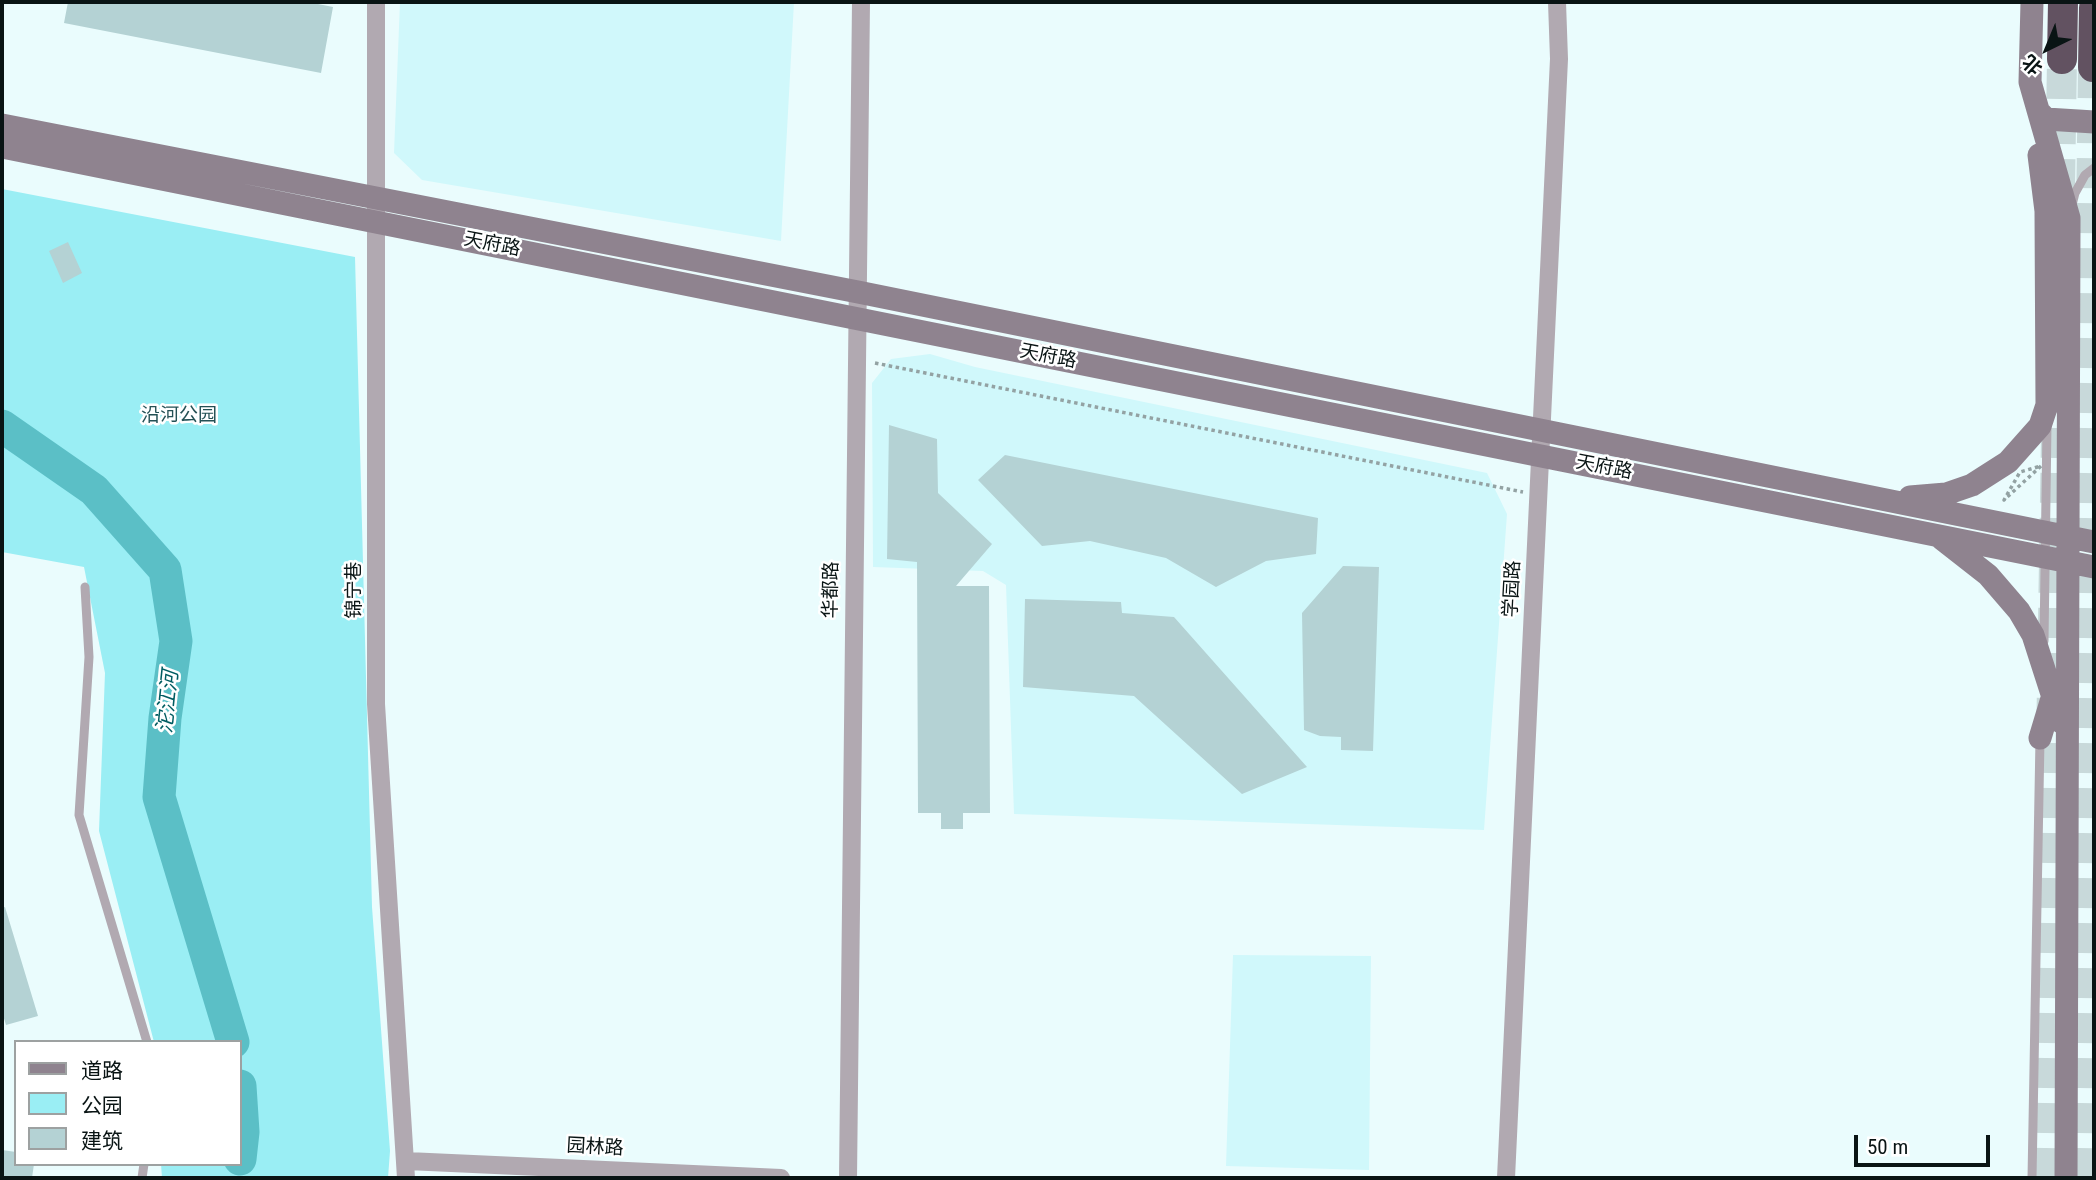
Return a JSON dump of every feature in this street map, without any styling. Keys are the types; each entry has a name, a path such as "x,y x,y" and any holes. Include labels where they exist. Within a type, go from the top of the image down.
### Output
{"highway":[{"path":"2062,59 2063,2"},
{"path":"2093,67 2094,8"}],"street":[{"name":"锦宁巷","path":"376,2 376,704 406,1170"},
{"name":"华都路","path":"848,1178 861,2"},
{"name":"学园路","path":"1506,1178 1559,60 1557,2"},
{"path":"1883,499 1946,494 1972,485 2008,462 2025,444 2040,426 2047,405 2046,211 2030,82 2032,2"},
{"path":"2030,82 2069,218 2071,537 2068,649 2066,1178"},
{"path":"2039,112 2046,119 2094,122"},
{"name":"天府路","path":"2,125 857,318 2094,567"},
{"name":"天府路","path":"2,146 858,292 2094,542"},
{"path":"1937,535 1971,560 2004,590 2033,635 2068,744"},
{"path":"2040,737 2068,649"},
{"name":"园林路","path":"406,1170 782,1178"}],"lane":[{"path":"2069,218 2075,193 2085,175 2094,168"},
{"path":"2032,1178 2047,405"},
{"path":"85,587 89,657 79,815 146,1040"}],"path":[{"path":"856,359 1538,495"},
{"path":"2041,466 2031,475 2004,500 2020,472 2041,466"}],"shaded area":[{"path":"400,2 794,2 781,241 422,180 394,153"},
{"path":"930,354 975,367 1487,473 1507,514 1484,830 1014,814 1006,585 983,571 873,567 872,383 891,359"},
{"path":"1233,955 1371,956 1369,1170 1226,1166"}],"green space":[{"name":"沿河公园","path":"2,189 355,257 372,907 390,1151 388,1178 162,1178 161,1166 242,1166 242,1040 153,1040 99,831 105,673 84,567 2,552"}],"building":[{"path":"68,2 308,2 333,7 321,73 64,23"},
{"path":"68,242 82,273 63,283 49,251"},
{"path":"889,425 937,439 938,493 992,544 956,586 989,586 990,813 963,813 963,829 941,829 941,813 918,813 917,562 887,559"},
{"path":"1005,455 1318,518 1316,554 1266,561 1216,587 1166,558 1090,541 1042,546 978,480"},
{"path":"1343,566 1379,567 1373,751 1341,750 1341,737 1320,736 1304,730 1302,613"},
{"path":"1025,599 1121,602 1122,613 1174,617 1307,767 1242,794 1134,696 1023,687"},
{"path":"5,907 38,1016 6,1025 2,1012 2,908"},
{"path":"2,1150 14,1152 14,1166 34,1166 32,1178 2,1178"}],"waterway":[{"name":"沱江河","path":"2,426 94,490 165,570 176,641 165,718 159,797 232,1040"},
{"name":"沱江河","path":"242,1117 242,1141"}],"tunnel":[{"path":"2060,189 2062,59"},
{"path":"2078,1178 2093,67"},
{"path":"2044,1178 2057,375"}]}
